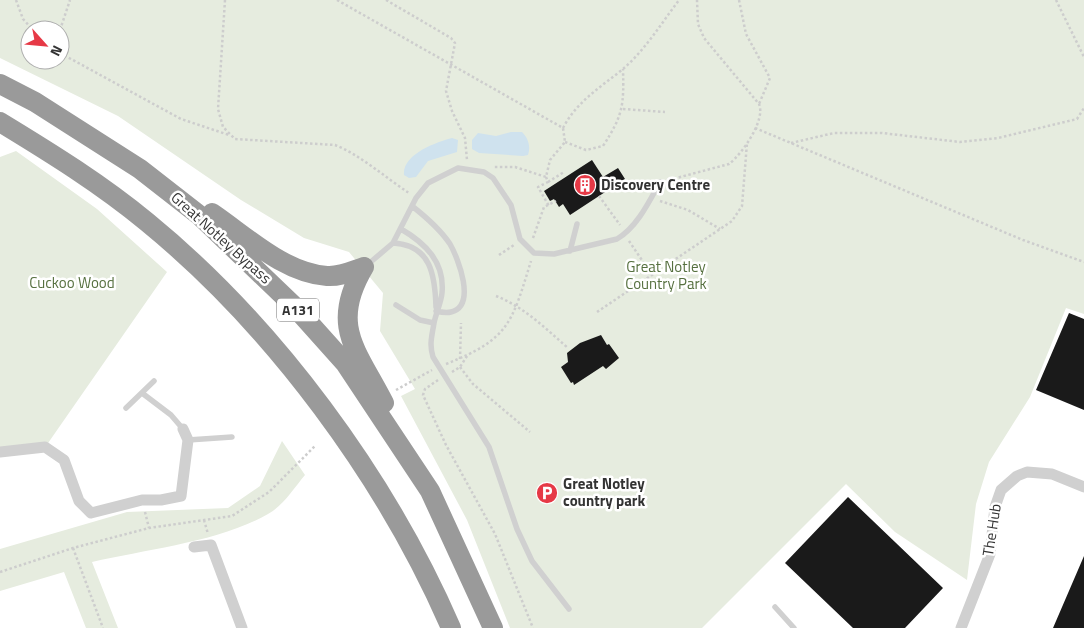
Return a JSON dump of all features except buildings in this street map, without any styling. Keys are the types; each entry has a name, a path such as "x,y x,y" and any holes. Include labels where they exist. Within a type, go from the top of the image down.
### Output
{"highway":[{"name":"Great Notley Bypass","path":"0,84 35,102 140,169 199,215 294,306 345,364 430,491 493,628"},
{"name":"A131","path":"0,122 63,161 148,223 217,286 274,348 344,438 437,595 451,628"},
{"path":"140,169 203,207 281,261 306,273 328,276 340,275 364,267"},
{"path":"364,267 352,287 348,304 351,340 430,491"}],"street":[{"path":"0,452 45,447 64,460 79,501 91,513 142,500 161,500 181,496 188,440 183,429"},
{"name":"The Hub","path":"961,628 990,554 995,507 1000,490 1017,476 1027,472 1052,474 1084,487"},
{"path":"194,547 211,546 242,628"}],"lane":[{"path":"364,267 393,243 416,198 428,183 442,174 458,168 484,172 493,178 506,195 520,239 534,253 554,254 617,239 625,234 660,182"},
{"path":"412,206 440,231 450,244 463,276 464,301 452,312 436,312"},
{"path":"570,251 577,224"},
{"path":"401,229 418,239 430,251 439,265 442,293 436,312 430,346 444,376 489,446 517,529 532,561 569,609"},
{"path":"393,243 407,244 420,251 425,259 435,281 436,312"},
{"path":"396,305 420,320 434,323"},
{"path":"126,408 154,381"},
{"path":"142,393 171,415 183,429"},
{"path":"188,440 232,437"},
{"path":"775,607 794,628"}],"path":[{"path":"16,0 24,20"},
{"path":"63,20 70,0"},
{"path":"225,0 218,109 223,127 235,139 335,145 348,150 381,176 416,198"},
{"path":"338,0 451,65 564,126"},
{"path":"386,0 450,38 455,43 446,91 452,111 465,138 467,169"},
{"path":"548,182 546,177 550,160 565,142 564,126 568,119 595,89 623,69 641,51 679,0"},
{"path":"660,182 721,168 736,159 747,143 761,114 759,104 704,38 698,24 697,0"},
{"path":"739,0 746,34 770,78 759,104"},
{"path":"1056,0 1084,58"},
{"path":"70,58 181,119 232,136"},
{"path":"565,142 586,150 603,146 618,122 623,109 623,69"},
{"path":"1077,119 1084,108"},
{"path":"623,109 666,112"},
{"path":"789,143 834,133 882,133 960,142 998,138 1084,118"},
{"path":"755,128 1023,240 1084,262"},
{"path":"598,312 732,221 742,206 747,143"},
{"path":"484,172 490,167 515,167 546,177"},
{"path":"549,206 538,187 564,172"},
{"path":"651,198 688,210 720,229"},
{"path":"531,243 544,207 556,201"},
{"path":"499,255 520,239"},
{"path":"396,390 414,378 467,356 489,343 504,329 517,307 534,253"},
{"path":"496,296 532,317 568,348"},
{"path":"460,359 461,323"},
{"path":"467,356 460,367 425,389 423,395 446,444 495,534 533,628"},
{"path":"460,367 473,384 530,432"},
{"path":"0,572 73,548 149,528 232,516 269,492 316,445"},
{"path":"142,500 149,528"},
{"path":"73,548 103,628"}],"green space":[{"name":"Great Notley Country Park","path":"0,0 1084,0 1084,314 1066,308 1030,397 989,462 976,504 967,580 895,532 846,484 702,628 510,628 467,520 401,396 415,389 380,331 383,293 349,252 304,238 241,200 118,116 24,70 70,70 70,20 20,20 20,68 0,58"},
{"name":"Cuckoo Wood","path":"16,151 97,209 167,272 46,446 0,450 0,157"},
{"path":"282,441 305,475 273,511 249,524 206,538 92,562 118,628 86,628 64,572 0,591 0,549 127,512 228,508 260,486"}],"water":[{"path":"511,132 522,132 524,134 529,145 528,155 479,153 472,149 472,140 478,133 496,136"},
{"path":"452,138 458,140 457,152 428,161 416,177 409,178 404,175 405,168 414,155 430,146"}],"place":[{"name":"Discovery Centre","path":"585,185"},
{"name":"Great Notley country park","path":"547,493"}]}
